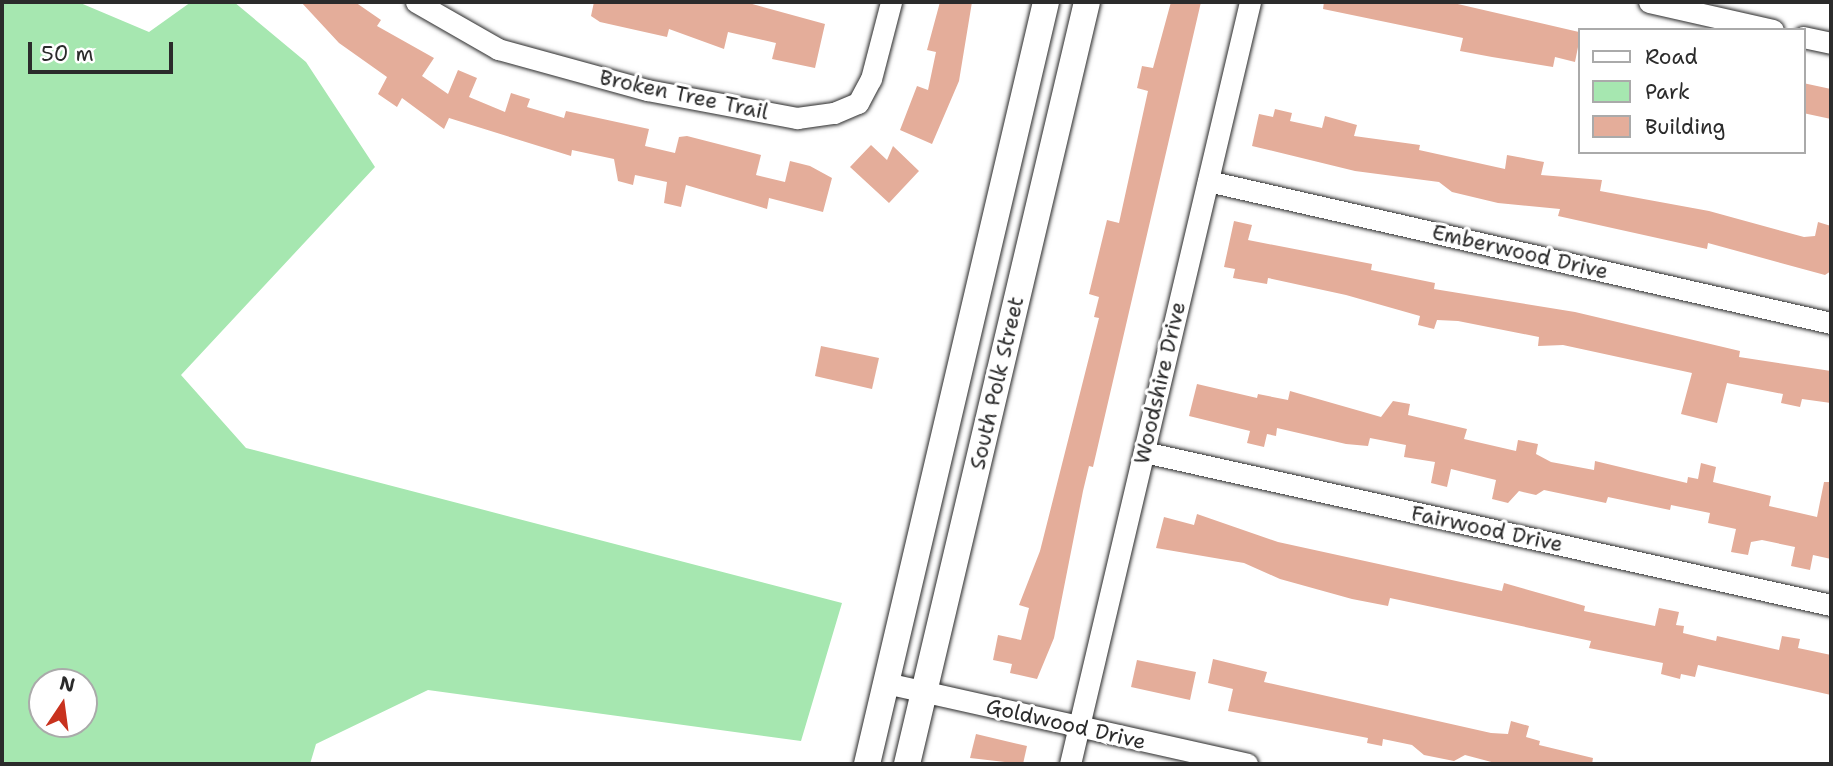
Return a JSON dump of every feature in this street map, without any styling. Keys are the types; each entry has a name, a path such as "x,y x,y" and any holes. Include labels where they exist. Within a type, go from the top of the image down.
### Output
{"main road":[{"name":"South Polk Street","path":"867,764 1046,2"},
{"name":"South Polk Street","path":"907,764 1087,2"},
{"path":"968,333 1007,342"}],"street":[{"name":"Broken Tree Trail","path":"416,2 498,49 647,90 797,118 858,103 871,79 891,2"},
{"name":"Woodshire Drive","path":"1070,764 1250,2"},
{"path":"1649,2 1764,28"},
{"path":"1805,37 1831,43"},
{"name":"Emberwood Drive","path":"1208,181 1831,323"},
{"name":"Fairwood Drive","path":"1144,452 1831,605"},
{"name":"Goldwood Drive","path":"886,683 1247,764"}],"green space":[{"path":"2,2 78,2 149,32 191,2 234,2 306,62 375,167 181,375 246,448 842,603 801,741 428,690 316,744 310,764 2,764"}],"building":[{"path":"301,2 355,2 381,20 377,26 434,58 422,76 448,94 458,70 477,78 469,97 505,112 511,93 530,99 527,107 564,118 566,111 649,129 645,146 675,153 679,137 687,136 761,155 756,175 785,182 790,161 810,166 832,178 823,212 769,198 767,209 686,185 681,207 664,203 667,182 635,175 633,185 618,181 614,159 572,150 571,156 449,118 444,129 402,98 397,107 378,94 387,77 339,43"},
{"path":"594,2 745,2 825,24 815,68 772,59 776,43 728,32 724,49 669,29 667,37 600,22 591,16"},
{"path":"940,2 972,2 959,81 932,144 900,130 917,86 928,90 936,52 927,50"},
{"path":"1171,2 1201,2 1093,467 1089,466 1083,491 1054,638 1037,679 1010,673 1012,664 993,660 998,635 1021,640 1029,608 1019,605 1040,551 1099,318 1094,317 1099,297 1089,294 1107,220 1119,223 1148,91 1137,88 1142,66 1153,68"},
{"path":"1324,2 1449,2 1577,32 1577,52 1575,62 1555,57 1553,67 1460,51 1463,38 1323,9"},
{"path":"1805,83 1831,89 1831,119 1805,113"},
{"path":"1275,109 1292,113 1290,121 1322,128 1325,116 1357,125 1354,136 1420,145 1419,150 1505,169 1507,155 1544,162 1541,175 1602,180 1600,191 1709,211 1804,237 1815,236 1818,222 1831,226 1831,271 1825,275 1708,243 1707,249 1558,216 1560,209 1498,203 1452,192 1439,182 1355,171 1252,146 1259,114 1273,117"},
{"path":"871,145 887,160 893,146 919,171 889,203 850,167"},
{"path":"1234,221 1252,225 1248,240 1372,264 1371,270 1435,283 1434,289 1575,312 1740,351 1739,357 1831,371 1831,403 1802,399 1800,407 1781,403 1783,394 1727,383 1717,423 1681,414 1692,373 1563,345 1538,346 1539,337 1458,321 1437,320 1434,329 1418,325 1420,316 1346,295 1268,278 1267,284 1233,278 1235,269 1224,267"},
{"path":"821,346 879,358 872,389 815,376"},
{"path":"1197,384 1257,398 1258,394 1288,400 1290,391 1381,417 1393,401 1410,404 1408,415 1467,429 1464,439 1516,451 1518,440 1538,444 1536,454 1551,462 1594,470 1595,461 1687,483 1688,477 1698,479 1701,463 1716,467 1713,482 1771,496 1769,506 1817,517 1824,482 1831,482 1831,559 1813,555 1810,570 1791,566 1795,547 1762,540 1751,542 1748,555 1731,552 1736,529 1708,523 1710,513 1671,505 1670,510 1608,497 1606,503 1544,490 1536,495 1519,491 1508,503 1492,499 1496,480 1451,469 1447,487 1431,483 1435,462 1404,457 1406,445 1370,438 1368,446 1346,444 1277,428 1276,436 1267,434 1264,447 1247,443 1250,431 1189,416"},
{"path":"1197,514 1278,542 1502,591 1504,583 1585,606 1584,611 1655,626 1659,608 1679,612 1676,625 1684,626 1683,633 1716,641 1717,636 1779,650 1782,636 1800,639 1798,648 1831,655 1831,695 1698,665 1695,677 1681,674 1680,679 1661,674 1663,663 1589,648 1591,641 1390,598 1388,606 1352,599 1280,579 1244,563 1156,548 1164,517 1194,525"},
{"path":"1213,659 1267,672 1264,682 1491,733 1508,734 1511,721 1529,726 1526,737 1540,741 1539,745 1593,758 1592,764 1499,764 1465,755 1454,761 1424,755 1412,745 1383,739 1382,746 1367,743 1368,738 1228,711 1233,689 1208,683"},
{"path":"1137,660 1196,672 1190,700 1131,687"},
{"path":"976,734 1027,746 1023,764 970,758"}]}
